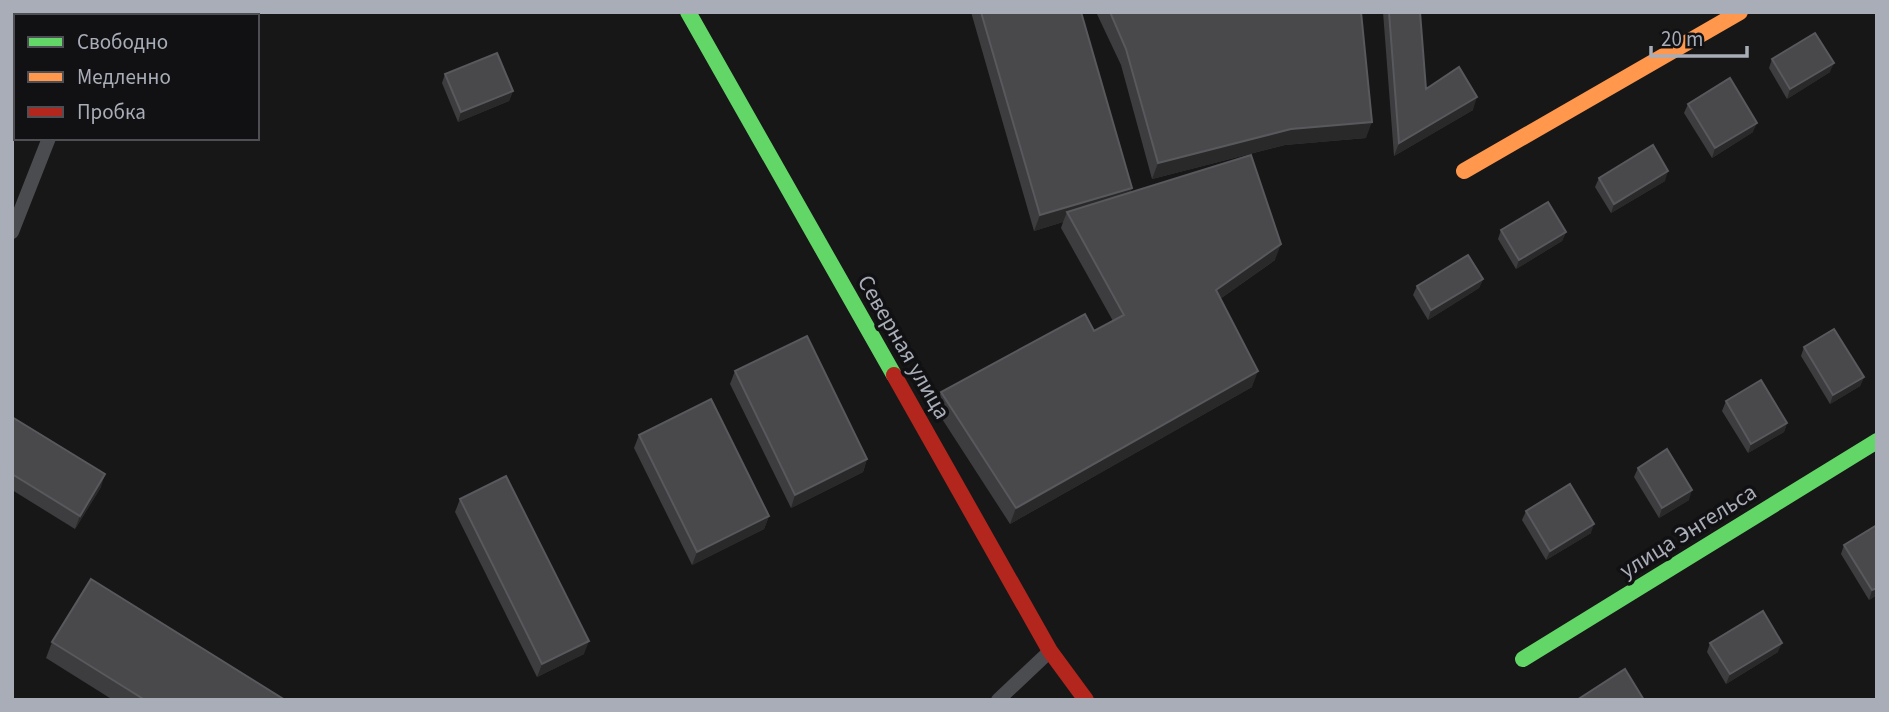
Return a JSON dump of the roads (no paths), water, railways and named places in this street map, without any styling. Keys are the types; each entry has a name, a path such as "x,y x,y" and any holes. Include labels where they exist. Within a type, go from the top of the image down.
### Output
{"street":[{"name":"Северная улица","path":"688,12 1050,651 1086,700"},
{"path":"1464,171 1740,12"},
{"name":"улица Энгельса","path":"1522,659 1877,441"}],"lane":[{"path":"12,232 48,140"},
{"path":"998,700 1050,651"}]}
